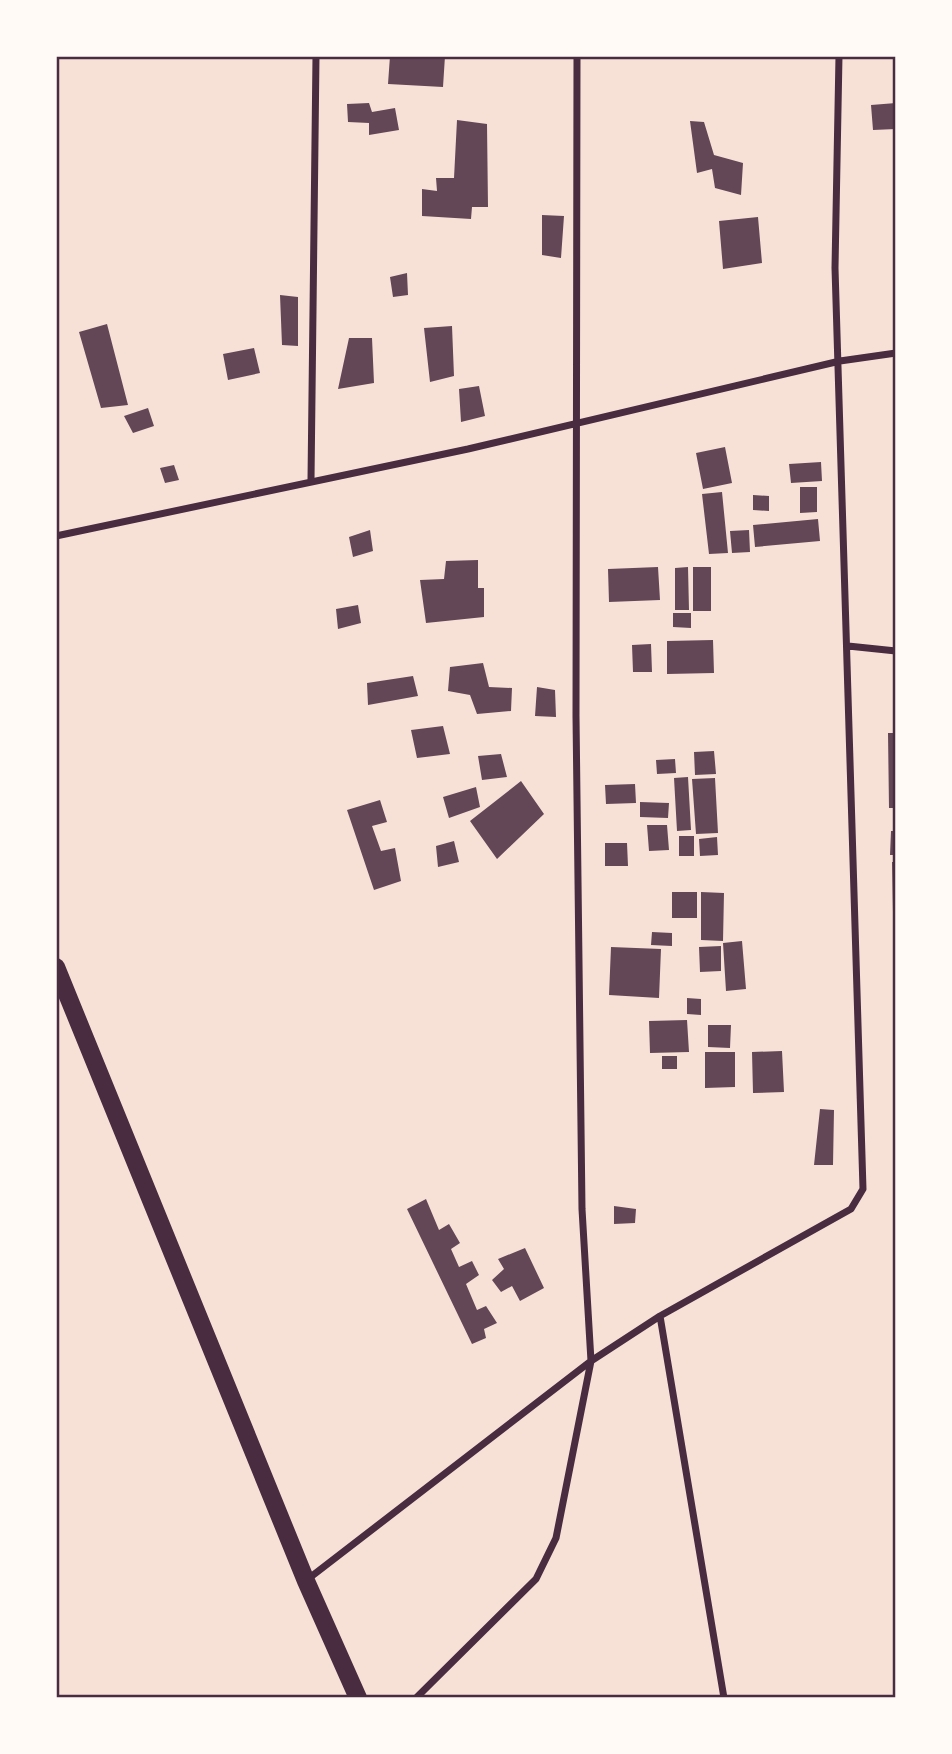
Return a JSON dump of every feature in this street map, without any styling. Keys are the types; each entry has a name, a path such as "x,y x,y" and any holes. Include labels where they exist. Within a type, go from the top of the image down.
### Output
{"main road":[{"path":"56,967 306,1581 358,1698"}],"street":[{"path":"312,480 316,56"},
{"path":"416,1698 536,1579 556,1538 591,1361 582,1209 575,424 577,56"},
{"path":"306,1581 591,1361 660,1316 851,1209 863,1189 840,361 835,268 839,56"},
{"path":"56,536 468,449 840,361 896,353"},
{"path":"848,646 896,650"},
{"path":"660,1316 724,1698"}],"building":[{"path":"390,56 445,56 443,87 388,84"},
{"path":"369,103 372,112 395,108 399,130 369,135 369,123 348,122 347,104"},
{"path":"896,103 896,129 873,130 871,105"},
{"path":"457,120 487,124 488,207 472,207 471,219 422,216 422,189 437,191 436,178 454,178"},
{"path":"690,121 704,122 714,155 743,163 741,195 715,188 712,169 697,173"},
{"path":"542,215 564,216 561,258 542,255"},
{"path":"758,217 762,263 723,269 719,221"},
{"path":"407,273 408,295 393,297 390,277"},
{"path":"280,295 298,297 298,346 282,345"},
{"path":"107,324 128,405 101,408 79,332"},
{"path":"452,326 454,376 430,382 424,328"},
{"path":"349,338 372,338 374,383 338,389"},
{"path":"254,348 260,373 228,380 223,354"},
{"path":"479,386 485,416 461,422 459,389"},
{"path":"148,408 154,426 133,433 124,416"},
{"path":"725,447 732,483 703,489 696,453"},
{"path":"821,462 822,481 791,483 789,464"},
{"path":"174,465 179,480 165,483 160,468"},
{"path":"800,487 817,487 817,512 800,513"},
{"path":"722,492 728,553 709,554 702,494"},
{"path":"753,495 769,496 769,511 753,510"},
{"path":"818,519 820,541 755,547 753,525"},
{"path":"370,530 373,551 353,557 349,537"},
{"path":"749,530 750,552 732,553 730,531"},
{"path":"478,560 478,588 484,588 484,617 426,623 420,580 444,579 446,561"},
{"path":"658,567 660,600 609,602 608,569"},
{"path":"688,567 689,610 675,610 675,568"},
{"path":"693,567 711,567 711,611 693,611"},
{"path":"358,605 361,623 338,629 336,609"},
{"path":"673,613 691,613 691,628 673,627"},
{"path":"713,640 714,673 667,674 667,641"},
{"path":"651,644 652,672 633,672 632,645"},
{"path":"483,663 489,687 512,688 511,711 477,714 470,695 448,691 450,667"},
{"path":"413,676 418,696 368,705 367,683"},
{"path":"537,687 555,690 556,717 535,716"},
{"path":"443,726 450,754 417,758 411,730"},
{"path":"888,733 896,733 896,808 889,808"},
{"path":"714,751 716,774 695,775 694,752"},
{"path":"501,754 507,777 482,780 478,756"},
{"path":"675,759 676,773 657,774 656,760"},
{"path":"688,777 691,830 677,831 674,778"},
{"path":"715,778 718,833 696,834 692,779"},
{"path":"521,781 544,814 497,859 470,821"},
{"path":"635,784 636,803 606,804 605,785"},
{"path":"476,787 480,807 449,818 443,797"},
{"path":"380,800 387,822 372,826 381,851 395,848 401,881 374,890 347,810"},
{"path":"640,802 669,803 668,818 640,817"},
{"path":"647,825 667,825 669,850 649,851"},
{"path":"891,831 896,831 896,855 890,855"},
{"path":"679,836 694,836 694,856 679,856"},
{"path":"717,837 718,855 700,856 699,839"},
{"path":"454,841 459,862 438,867 436,846"},
{"path":"605,843 627,843 628,866 605,866"},
{"path":"892,862 896,862 896,962 894,962"},
{"path":"672,892 697,892 697,918 672,918"},
{"path":"701,892 724,893 723,941 701,940"},
{"path":"652,932 672,933 672,946 651,945"},
{"path":"742,941 746,989 726,991 723,943"},
{"path":"721,946 721,971 700,972 699,947"},
{"path":"611,947 661,949 659,998 609,995"},
{"path":"687,998 701,999 701,1015 687,1014"},
{"path":"687,1020 689,1052 650,1053 649,1021"},
{"path":"708,1025 731,1025 730,1048 708,1047"},
{"path":"782,1051 784,1092 753,1093 752,1052"},
{"path":"705,1052 735,1052 735,1087 705,1088"},
{"path":"662,1056 677,1056 677,1069 662,1069"},
{"path":"820,1109 834,1110 833,1165 814,1165"},
{"path":"426,1199 439,1230 449,1224 460,1243 451,1249 459,1267 472,1261 479,1275 466,1284 477,1310 486,1306 497,1323 484,1329 486,1338 472,1344 407,1209"},
{"path":"614,1206 636,1209 635,1223 614,1224"},
{"path":"525,1248 544,1288 520,1301 512,1286 501,1292 492,1280 504,1269 498,1259"}]}
